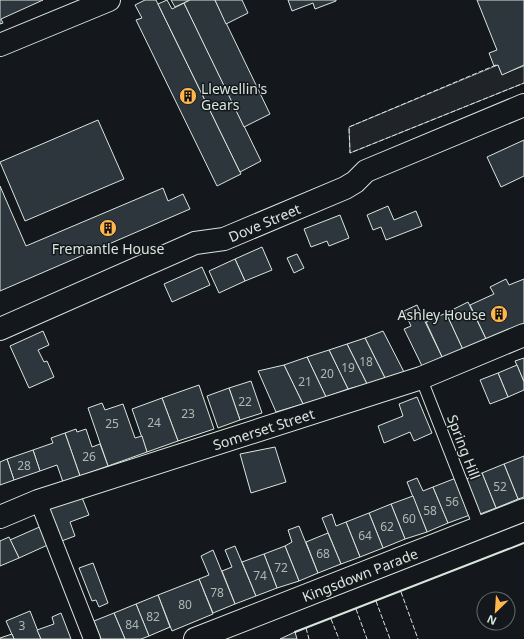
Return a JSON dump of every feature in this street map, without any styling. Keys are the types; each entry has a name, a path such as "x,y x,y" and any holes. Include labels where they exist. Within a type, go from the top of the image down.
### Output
{"street":[{"path":"0,46 109,0"},
{"name":"Dove Street","path":"0,329 195,243 224,239 345,188 356,182 366,171 524,105"},
{"name":"Somerset Street","path":"0,517 38,501 421,378 524,334"},
{"path":"38,501 92,639"},
{"name":"Kingsdown Parade","path":"195,639 524,510"}],"lane":[{"name":"Spring Hill","path":"421,378 480,526"}],"shaded area":[{"path":"498,65 502,74 524,66 524,83 350,153 349,127"}],"building":[{"path":"0,0 43,0 1,19 3,23 0,24"},
{"name":"Llewellin's Gears","path":"145,0 156,0 241,174 217,186 136,20 142,18 135,5"},
{"path":"167,0 172,9 184,3 261,161 240,172 158,4"},
{"path":"171,0 190,0 175,7"},
{"path":"190,0 215,0 270,114 244,127 184,3"},
{"path":"215,0 242,0 248,13 226,24"},
{"path":"288,0 336,1 315,9 313,3 292,11"},
{"path":"477,0 524,0 524,65 502,75 498,65 494,66 489,53 497,50"},
{"path":"98,120 124,179 25,221 0,162"},
{"path":"524,140 524,176 501,187 487,157"},
{"name":"Fremantle House","path":"0,186 26,246 163,188 168,201 183,194 190,209 0,291"},
{"path":"388,206 394,220 416,211 422,226 386,240 381,227 373,230 367,215"},
{"path":"340,215 349,238 329,246 327,241 311,247 304,229"},
{"path":"262,247 272,270 245,281 235,259"},
{"path":"297,254 304,268 294,273 287,258"},
{"path":"235,259 245,281 219,293 209,271"},
{"path":"202,267 210,285 172,302 164,284"},
{"name":"Ashley House","path":"506,279 509,285 524,279 524,324 487,341 470,305 494,294 490,287"},
{"path":"468,302 487,341 464,352 446,313"},
{"path":"417,305 444,361 424,370 404,329 411,326 404,311"},
{"path":"446,313 464,352 444,361 426,322"},
{"path":"43,331 49,345 38,350 44,362 47,361 54,377 29,388 10,346"},
{"path":"383,331 404,372 385,378 365,338"},
{"path":"365,338 385,378 367,384 347,344"},
{"path":"347,344 367,384 348,389 329,350"},
{"path":"329,350 348,389 326,397 307,357"},
{"path":"307,357 326,397 303,404 284,365"},
{"path":"524,358 524,382 515,361"},
{"path":"284,365 303,404 276,412 258,371"},
{"path":"517,365 524,382 524,390 508,397 498,373"},
{"path":"498,373 508,397 490,404 480,380"},
{"path":"251,381 262,413 240,420 229,388"},
{"path":"199,385 214,429 178,441 162,398"},
{"path":"229,388 240,420 218,428 207,396"},
{"path":"417,397 432,433 414,441 410,432 384,443 378,426 403,416 399,404"},
{"path":"162,398 178,441 147,452 132,409"},
{"path":"102,403 105,410 123,404 135,438 142,436 147,452 108,466 88,408"},
{"path":"76,429 77,432 86,429 92,447 100,444 108,466 80,476 65,433"},
{"path":"65,433 80,476 63,482 57,465 40,471 33,450 53,443 51,438"},
{"path":"275,447 286,482 251,493 240,454"},
{"path":"33,450 40,471 14,480 7,459"},
{"path":"524,456 524,497 518,499 504,464"},
{"path":"7,459 14,480 0,485 0,462"},
{"path":"504,464 518,499 496,508 482,473"},
{"path":"482,473 496,508 480,514 466,479"},
{"path":"417,478 423,491 433,487 448,523 427,532 407,482"},
{"path":"456,478 470,515 448,523 433,487"},
{"path":"81,495 89,515 70,522 75,536 59,542 46,508"},
{"path":"413,496 427,532 405,539 391,504"},
{"path":"391,504 405,539 383,548 369,513"},
{"path":"369,513 383,548 360,557 346,522"},
{"path":"332,514 336,526 346,522 360,557 341,564 322,518"},
{"path":"44,525 52,543 19,558 10,540"},
{"path":"299,526 318,573 299,581 285,546 292,542 288,530"},
{"path":"328,533 341,564 318,573 306,542"},
{"path":"9,537 19,558 0,566 0,541"},
{"path":"235,546 256,596 235,604 222,571 232,567 225,550"},
{"path":"285,546 299,581 277,588 264,554"},
{"path":"213,550 235,604 213,613 199,579 209,575 201,556"},
{"path":"264,554 277,588 256,596 242,562"},
{"path":"93,563 108,603 99,607 96,600 92,601 79,568"},
{"path":"199,579 213,614 172,631 158,595"},
{"path":"158,595 170,627 149,636 136,604"},
{"path":"136,604 149,636 141,639 125,639 114,613"},
{"path":"30,611 41,639 14,639 6,621"},
{"path":"61,613 71,639 41,639 37,630 54,624 52,617"},
{"path":"114,613 125,639 101,639 94,621"},
{"path":"295,632 297,639 280,639"},
{"path":"12,634 14,639 0,639 0,638"}],"fence":[{"path":"496,65 349,127 350,153 524,83"},
{"path":"401,592 418,639"},
{"path":"376,601 390,639"},
{"path":"356,609 367,639"},
{"path":"331,619 339,639"},
{"path":"306,628 309,639"}],"wall":[{"path":"295,632 524,543"}],"place":[{"name":"Llewellin's Gears","path":"188,96"},
{"name":"Fremantle House","path":"108,228"},
{"name":"Ashley House","path":"499,314"}]}
